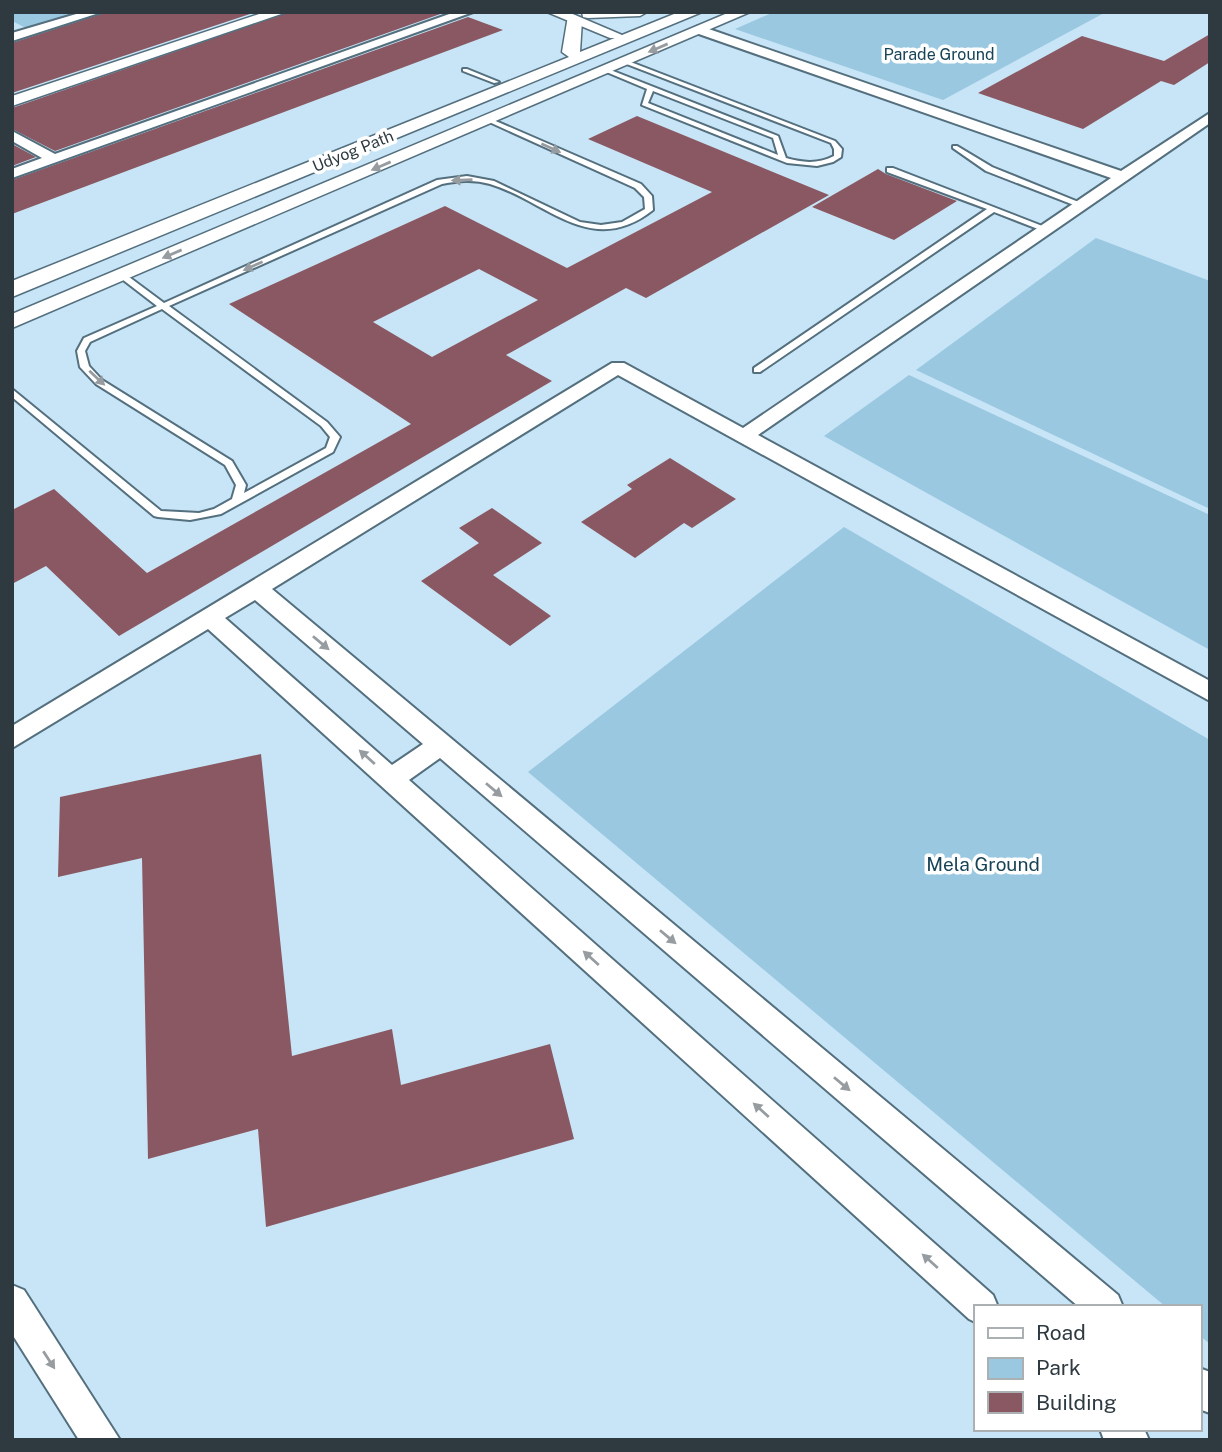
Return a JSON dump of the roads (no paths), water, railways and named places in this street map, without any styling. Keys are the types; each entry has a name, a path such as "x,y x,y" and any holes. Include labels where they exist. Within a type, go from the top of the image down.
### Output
{"main road":[{"name":"Udyog Path","path":"12,277 671,12"},
{"path":"571,52 582,15"},
{"name":"Udyog Path","path":"12,290 697,21"}],"street":[{"path":"16,32 96,12"},
{"path":"12,101 280,12"},
{"path":"554,12 582,15 640,12"},
{"path":"12,322 626,62 697,21 743,12"},
{"path":"12,174 460,13"},
{"path":"582,15 623,32"},
{"path":"697,21 1123,177"},
{"path":"744,436 1210,117"},
{"path":"12,135 54,159"},
{"path":"12,738 216,622 633,375 1210,692"},
{"path":"263,594 1104,1305"},
{"path":"12,756 216,622"},
{"path":"216,622 979,1305"},
{"path":"391,779 441,744"},
{"path":"12,1302 101,1440"}],"lane":[{"path":"626,62 833,142 838,149 837,158 828,163 799,165 783,159 643,104 651,88"},
{"path":"606,70 776,137 783,159"},
{"path":"465,71 496,82"},
{"path":"236,501 241,485 229,463 99,382 86,367 81,351 87,340 440,182 467,178 495,184 579,225 604,228 631,224 649,210 648,195 638,186 489,120"},
{"path":"956,147 989,169 1082,205"},
{"path":"890,170 1046,229"},
{"path":"757,370 993,209"},
{"path":"12,392 159,514 183,517 213,516 330,450 335,438 324,424 122,276"}],"park label":[{"name":"Parade Ground","path":"939,54"},
{"name":"Mela Ground","path":"983,864"}]}
